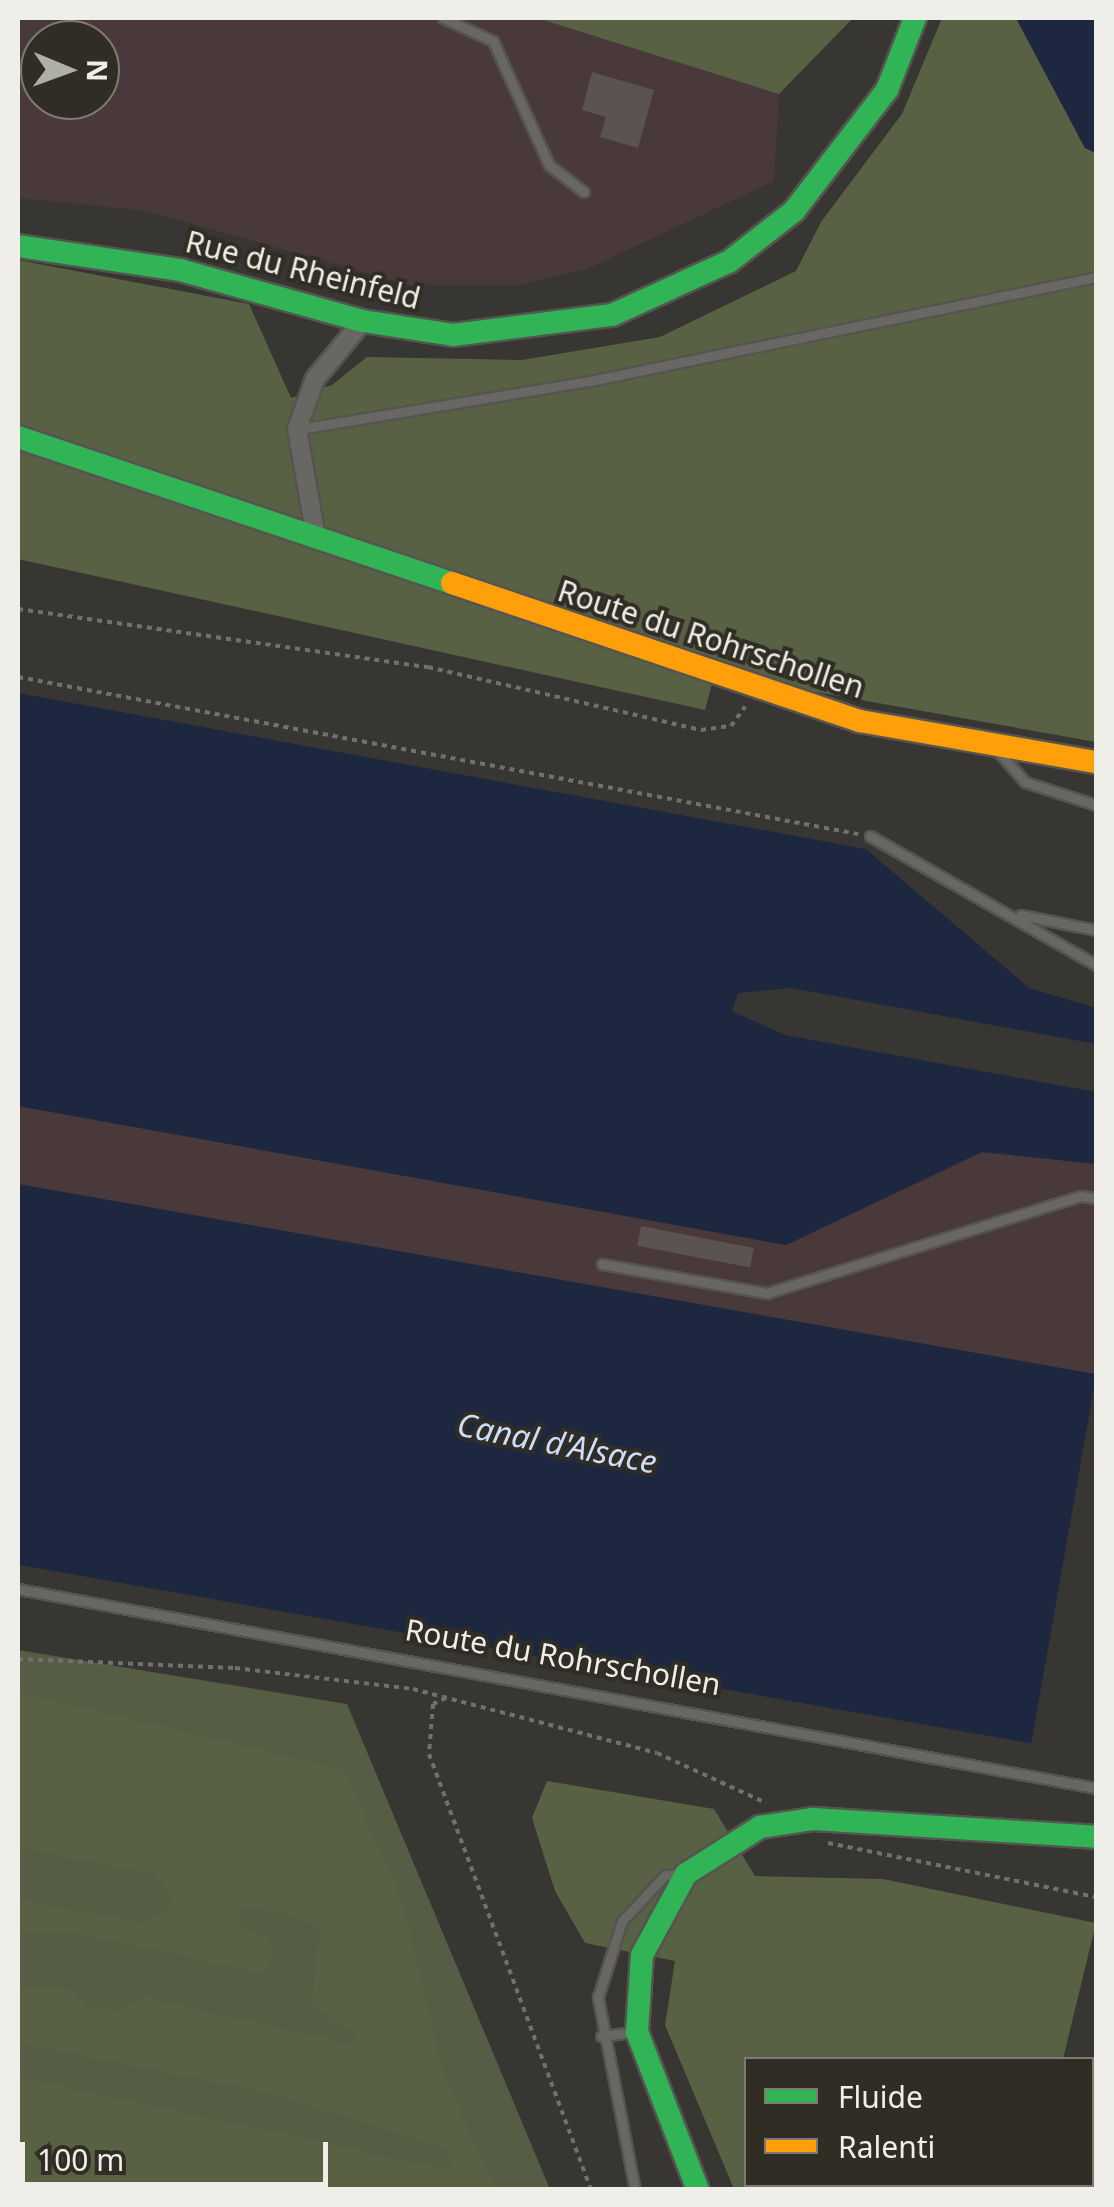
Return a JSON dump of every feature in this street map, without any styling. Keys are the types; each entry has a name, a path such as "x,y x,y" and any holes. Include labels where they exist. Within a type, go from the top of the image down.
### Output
{"street":[{"name":"Rue du Rheinfeld","path":"18,246 180,270 363,321 453,336 534,332 686,286 762,238 826,176 887,90 915,18"},
{"path":"316,537 297,429 315,379 363,321"},
{"name":"Route du Rohrschollen","path":"18,436 750,688 860,721 1096,762"},
{"path":"698,2190 637,2032 642,1956 686,1874 722,1846 782,1822 813,1818 1096,1837"}],"lane":[{"path":"443,18 493,42 550,165 584,192"},
{"path":"297,429 590,381 1096,278"},
{"path":"993,743 1026,782 1096,804"},
{"path":"870,836 1096,964"},
{"path":"1012,914 1096,930"},
{"path":"602,1264 767,1293 1080,1196 1096,1198"},
{"name":"Route du Rohrschollen","path":"18,1590 1096,1788"},
{"path":"635,2190 601,2036 598,1997 622,1921 666,1875 686,1874"},
{"path":"601,2036 637,2032"}],"path":[{"path":"18,608 428,668 701,730 731,726 750,688"},
{"path":"18,678 870,836"},
{"path":"18,1659 335,1676 446,1698 708,1770 748,1789 782,1822"},
{"path":"446,1698 432,1704 429,1754 591,2190"},
{"path":"813,1818 822,1839 858,1855 1096,1897"}],"shaded area":[{"path":"18,18 537,18 779,94 774,181 587,269 518,285 410,285 147,211 18,198"},
{"path":"18,1106 786,1245 982,1152 1096,1164 1096,1378 18,1184"}],"green space":[{"path":"537,18 853,18 779,94"},
{"path":"942,18 1016,18 1085,148 1096,153 1096,742 805,690 718,661 705,710 18,559 18,260 249,304 291,398 332,385 367,357 522,360 660,337 796,271 821,222 902,114"},
{"path":"18,1650 347,1704 550,2189 18,2189"},
{"path":"18,1692 344,1769 403,1904 444,2074 494,2189 18,2189 18,2076 455,2171 447,2151 429,2143 261,2091 18,2043 18,1985 73,1991 88,2008 118,2010 144,1997 350,2043 358,2036 311,2004 320,1928 279,1912 240,1908 239,1924 269,1938 274,1959 263,1973 73,1933 18,1934 18,1900 147,1922 169,1907 170,1892 151,1873 18,1848"},
{"path":"547,1781 714,1809 755,1876 883,1879 1096,1923 1063,2057 744,2057 744,2187 1030,2189 734,2189 665,2025 675,1961 585,1943 555,1891 532,1818"}],"water":[{"path":"1016,18 1096,18 1096,153 1085,148"},
{"path":"18,693 866,849 1029,988 1096,1008 1096,1044 791,988 738,993 732,1011 785,1035 1096,1092 1096,1164 982,1152 786,1245 18,1106"},
{"name":"Canal d'Alsace","path":"18,1184 1096,1374 1031,1743 18,1565"}],"building":[{"path":"592,72 654,90 638,148 600,137 606,117 582,110"},
{"path":"641,1226 754,1248 750,1268 637,1246"}],"traffic: fast":[{"path":"18,246 180,270 363,321 453,335 612,315 730,261 794,211 887,90 915,18"},
{"path":"18,437 452,583"},
{"path":"698,2190 637,2032 642,1955 686,1874 760,1827 813,1819 1096,1837"}],"traffic: slow":[{"path":"452,583 860,721 1096,762"}]}
